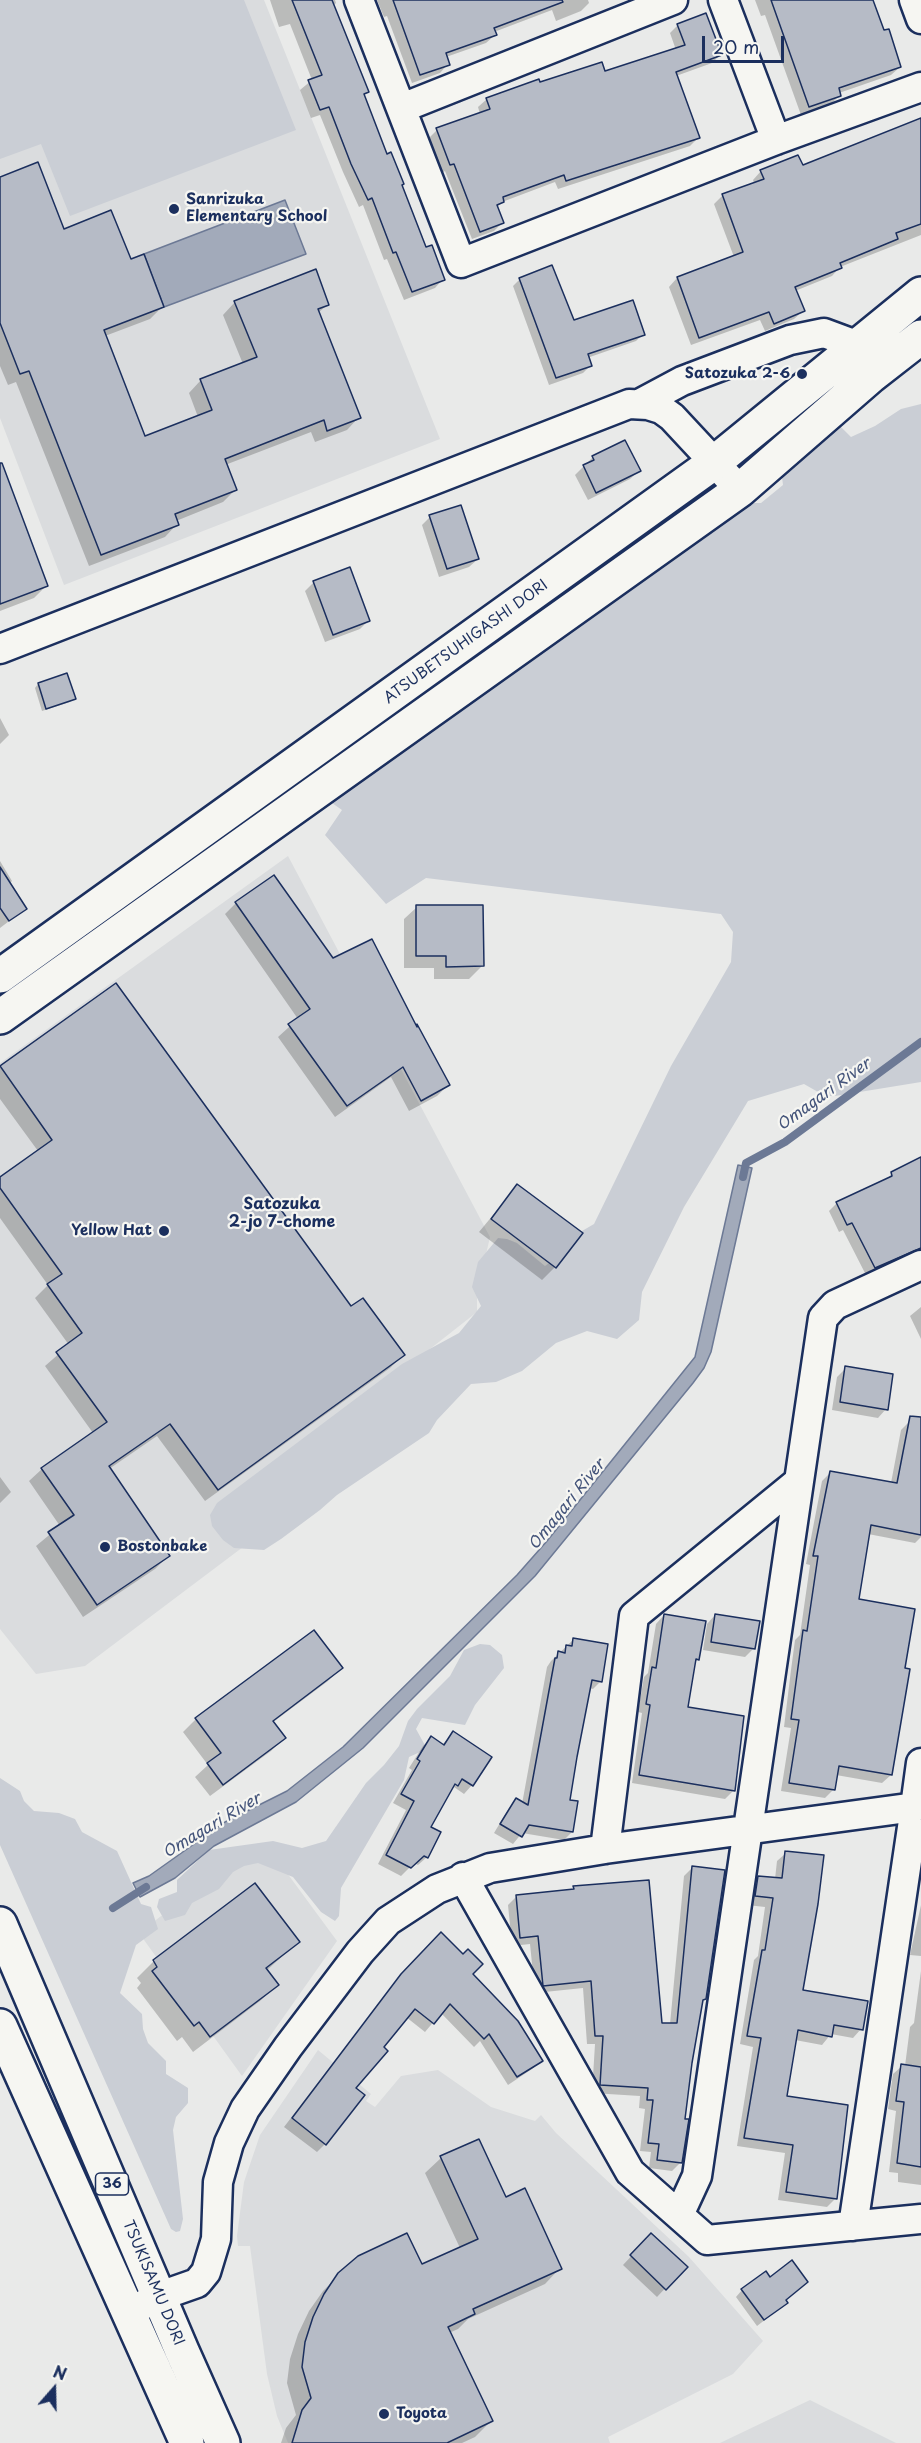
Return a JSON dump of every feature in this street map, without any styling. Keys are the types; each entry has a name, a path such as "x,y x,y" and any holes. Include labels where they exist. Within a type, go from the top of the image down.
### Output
{"main road":[{"name":"ATSUBETSUHIGASHI DORI","path":"0,976 715,462 921,294"},
{"path":"0,1017 740,490 871,376 921,337"},
{"name":"TSUKISAMU DORI","path":"0,1924 182,2351 224,2443"},
{"name":"36","path":"0,2026 187,2443"}],"street":[{"path":"359,0 461,263 776,140 921,87"},
{"path":"402,108 673,0"},
{"path":"723,0 776,140"},
{"path":"914,0 921,19"},
{"path":"639,404 682,381 790,340 824,333 859,346"},
{"path":"0,649 629,404 661,409 672,417 740,490"},
{"path":"679,2215 698,2176 823,1318 835,1305 921,1265"},
{"path":"605,1848 634,1616 798,1482"},
{"path":"853,2226 921,1763"},
{"path":"128,2313 160,2296 197,2283 206,2272 216,2239 218,2182 229,2143 245,2109 288,2047 360,1952 388,1921 437,1888 490,1868 605,1848 915,1807"},
{"path":"463,1877 630,2172 707,2241 921,2219"}],"shaded area":[{"name":"Sanrizuka Elementary School","path":"0,0 264,0 440,439 64,585 0,418"},
{"path":"0,0 244,0 296,130 70,216 41,144 0,159"},
{"path":"921,404 921,1082 835,1096 825,1096 804,1084 748,1101 684,1207 642,1292 639,1320 617,1339 587,1331 556,1343 522,1371 496,1382 471,1384 437,1420 429,1433 337,1495 281,1539 264,1550 234,1548 223,1540 212,1526 210,1515 217,1503 402,1364 459,1333 481,1306 472,1287 478,1262 498,1238 517,1243 545,1266 565,1251 570,1238 594,1224 671,1066 731,962 733,932 721,914 426,878 386,904 325,835 342,810 332,803 342,787 748,503 761,503 783,485 781,469 827,428 840,426 851,437 875,426 901,409"},
{"path":"288,856 490,1237 477,1293 477,1312 219,1515 247,1544 85,1666 36,1674 0,1629 0,1063"},
{"path":"480,1644 490,1645 502,1655 504,1668 475,1705 465,1725 422,1718 416,1729 427,1749 409,1757 404,1780 341,1888 339,1916 335,1921 321,1912 293,1877 258,1863 244,1866 233,1872 219,1889 192,1903 185,1915 165,1921 157,1907 159,1899 177,1892 177,1880 209,1850 273,1841 302,1848 326,1841 366,1783 399,1746 408,1721 417,1709 450,1676 464,1650"},
{"path":"0,1778 20,1791 24,1801 34,1811 59,1813 75,1819 82,1832 117,1851 141,1904 151,1907 158,1929 136,1945 120,1993 142,2014 143,2029 148,2043 166,2061 166,2074 188,2088 188,2103 176,2117 173,2130 183,2219 180,2231 176,2232 171,2229 0,1845"},
{"path":"276,1858 337,1941 242,2076 139,1933 230,1863"},
{"path":"318,2050 371,2094 366,2101 375,2107 401,2076 438,2070 491,2107 535,2121 541,2115 556,2133 689,2257 763,2341 733,2374 608,2437 610,2443 288,2443 277,2416 267,2374 250,2246 238,2246 237,2236 244,2182 260,2135"},
{"path":"810,2400 896,2443 720,2443"}],"water":[{"path":"285,200 306,254 164,307 144,254"},
{"path":"738,1165 752,1168 711,1352 704,1368 693,1383 535,1576 363,1748 296,1802 214,1846 175,1878 140,1897 133,1883 149,1876 225,1822 287,1791 343,1747 517,1575 547,1541 695,1357"}],"building":[{"path":"292,0 332,0 369,92 364,94 387,154 391,152 426,247 432,245 445,280 412,292 396,252 393,253 372,198 368,200 351,164 329,107 320,110 308,80 322,75"},
{"path":"393,0 562,0 563,2 494,28 497,35 446,53 450,65 420,75"},
{"path":"771,0 873,0 884,30 889,29 901,67 839,88 841,96 809,107"},
{"path":"706,13 722,55 676,72 700,138 566,181 564,175 503,197 504,202 497,205 504,223 480,232 454,164 450,165 436,128 490,109 486,98 539,79 540,82 602,62 605,71 685,45 677,24"},
{"path":"921,118 921,224 896,233 898,239 840,263 842,268 795,287 805,311 774,324 769,312 699,338 677,277 743,252 722,194 764,179 760,170 798,155 803,165"},
{"path":"38,162 64,229 111,210 131,259 144,254 164,307 104,330 145,436 212,410 200,379 257,357 234,301 316,269 329,305 318,309 361,418 327,431 324,420 225,459 237,490 175,514 179,525 101,555 29,371 20,374 0,323 0,177"},
{"path":"552,265 574,320 633,300 645,335 588,354 592,366 556,378 519,278"},
{"path":"625,440 641,471 596,493 583,465 594,460 592,456"},
{"path":"0,463 2,463 48,586 0,604"},
{"path":"461,505 479,559 447,569 429,515"},
{"path":"350,567 370,621 333,635 313,581"},
{"path":"67,673 76,699 46,709 38,683"},
{"path":"0,867 27,909 9,921 0,908"},
{"path":"274,875 333,958 372,939 450,1085 421,1101 403,1067 347,1106 288,1024 310,1009 235,902"},
{"path":"416,905 483,905 484,966 446,967 446,956 416,956"},
{"name":"Yellow Hat","path":"116,983 351,1306 363,1298 405,1355 218,1490 170,1424 109,1466 170,1556 97,1605 48,1532 74,1515 41,1468 107,1422 56,1352 82,1333 47,1284 62,1274 0,1188 0,1177 52,1140 0,1066"},
{"path":"921,1157 921,1248 875,1268 852,1223 847,1225 836,1202 892,1176 891,1172"},
{"path":"517,1184 583,1233 556,1268 491,1219"},
{"path":"845,1366 893,1374 888,1410 840,1402"},
{"path":"910,1416 921,1417 921,1535 871,1525 859,1599 915,1609 905,1668 910,1669 892,1775 839,1766 835,1790 789,1783 799,1720 791,1719 803,1630 807,1631 818,1556 813,1556 830,1471 897,1483"},
{"path":"664,1614 706,1621 699,1660 696,1659 688,1707 744,1716 735,1791 639,1775 650,1705 646,1704 652,1667 656,1668"},
{"path":"715,1614 760,1621 755,1649 711,1642"},
{"path":"314,1630 343,1668 273,1721 286,1738 223,1785 207,1763 221,1753 195,1718"},
{"path":"573,1638 608,1644 602,1682 592,1680 577,1757 570,1800 578,1801 573,1832 529,1825 522,1837 500,1824 516,1798 528,1805 555,1658 557,1658 558,1651 565,1653 566,1645 572,1646"},
{"path":"453,1731 492,1757 473,1786 462,1779 458,1786 455,1784 431,1827 441,1832 428,1858 424,1856 411,1868 386,1855 414,1801 401,1794 420,1761 417,1759 431,1736 444,1745"},
{"path":"785,1851 824,1855 803,1990 868,2001 863,2030 834,2025 832,2037 798,2030 787,2096 848,2105 837,2199 786,2192 793,2145 744,2138 761,2038 747,2036 773,1898 755,1896 758,1876 782,1878"},
{"path":"692,1866 725,1870 706,1999 703,2000 692,2063 685,2119 689,2119 682,2163 657,2160 659,2144 648,2143 653,2100 647,2100 648,2088 600,2085 603,2036 595,2036 591,1981 543,1986 538,1936 520,1938 516,1895 574,1889 573,1886 649,1880 662,2023 677,2023"},
{"path":"255,1883 300,1942 266,1968 279,1985 210,2037 199,2022 194,2026 152,1971 157,1967 153,1960"},
{"path":"441,1932 463,1954 468,1949 483,1964 473,1974 518,2021 543,2061 517,2077 489,2034 484,2039 450,2004 434,2024 415,2009 384,2047 388,2051 356,2088 365,2095 326,2145 292,2118 401,1974"},
{"path":"901,2064 921,2067 921,2167 897,2163 904,2102 896,2101"},
{"path":"479,2139 506,2197 525,2188 562,2269 473,2309 475,2314 448,2327 493,2421 447,2443 292,2443 302,2410 311,2398 302,2367 305,2342 324,2294 338,2273 358,2256 407,2233 422,2264 478,2239 440,2156"},
{"path":"651,2233 688,2267 666,2290 630,2255"},
{"path":"792,2260 808,2282 786,2300 788,2303 764,2320 741,2289 766,2271 770,2277"}],"waterway":[{"name":"Omagari River","path":"743,1177 746,1163 785,1142 921,1042"},
{"name":"Omagari River","path":"113,1908 146,1887"}],"place":[{"name":"Sanrizuka Elementary School","path":"174,209"},
{"name":"Satozuka 2-6","path":"802,374"},
{"name":"Yellow Hat","path":"164,1231"},
{"name":"Bostonbake","path":"105,1547"},
{"name":"Toyota","path":"384,2414"}],"district":[{"name":"Satozuka 2-jo 7-chome","path":"282,1214"}]}
